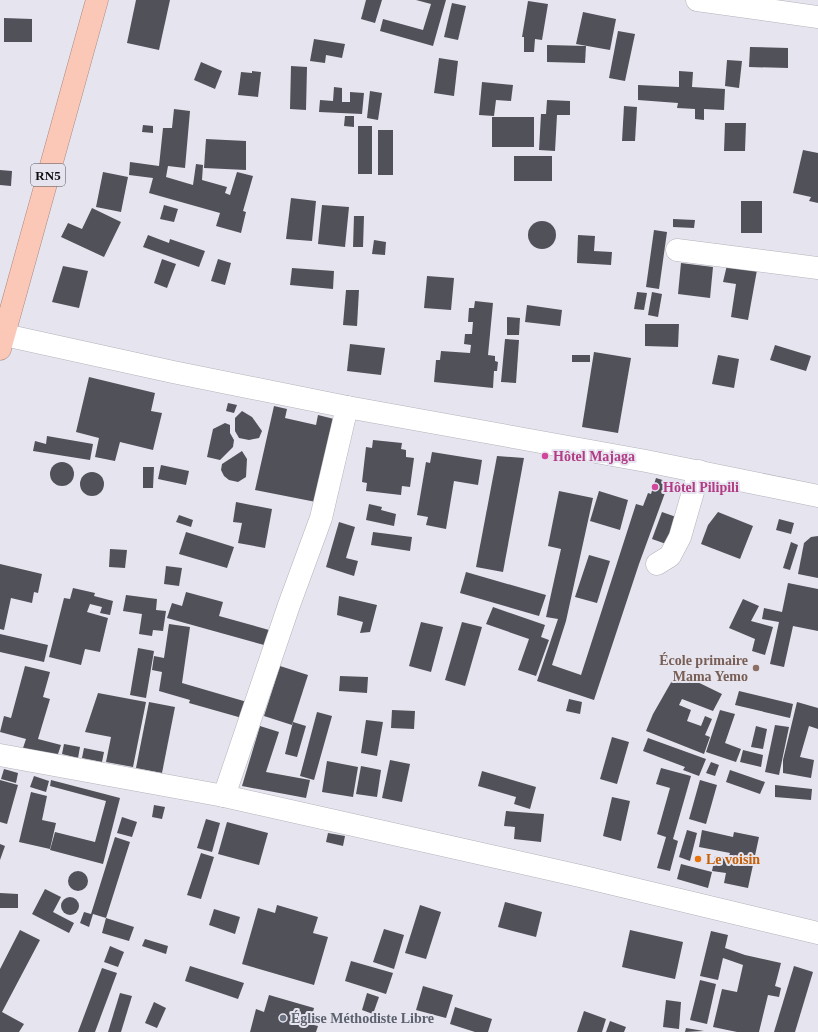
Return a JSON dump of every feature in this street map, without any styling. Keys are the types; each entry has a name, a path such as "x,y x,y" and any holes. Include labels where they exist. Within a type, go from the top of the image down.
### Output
{"highway":[{"name":"RN5","path":"1,339 97,0"}],"street":[{"path":"698,0 818,17"},
{"path":"677,250 818,268"},
{"path":"1,339 347,407 698,472 818,496"},
{"path":"224,796 289,605 321,518 347,407"},
{"path":"657,564 670,556 680,537 698,472"},
{"path":"0,755 224,796 572,874 818,933"}],"building":[{"path":"136,0 170,0 159,50 127,43"},
{"path":"366,0 382,0 375,23 361,19"},
{"path":"416,0 446,0 433,46 380,31 383,19 423,30 431,4"},
{"path":"528,1 548,4 542,40 535,39 534,52 524,52 524,37 522,37"},
{"path":"452,3 466,6 458,40 444,37"},
{"path":"583,12 616,19 610,50 576,44"},
{"path":"4,18 32,19 32,42 4,42"},
{"path":"618,31 635,34 625,81 609,78"},
{"path":"314,39 345,44 342,58 326,55 325,63 310,61"},
{"path":"547,45 586,46 585,63 547,62"},
{"path":"750,47 788,48 788,68 749,67"},
{"path":"439,58 458,61 454,96 434,93"},
{"path":"727,60 742,61 739,88 725,86"},
{"path":"201,62 222,71 215,89 194,80"},
{"path":"291,66 307,67 306,110 290,109"},
{"path":"252,71 261,72 258,97 238,95 241,72 252,73"},
{"path":"679,71 693,72 692,87 725,89 724,110 704,109 704,120 695,119 695,109 677,108 678,103 638,100 638,85 679,87"},
{"path":"482,82 513,85 511,101 496,100 494,116 479,115"},
{"path":"334,87 342,88 342,102 350,102 350,92 364,93 362,114 319,112 320,100 333,101"},
{"path":"370,91 382,93 378,120 367,118"},
{"path":"547,100 570,101 570,115 557,115 555,151 539,150 541,114 546,114"},
{"path":"624,106 637,107 635,141 622,141"},
{"path":"174,109 190,111 185,168 168,166 166,177 193,185 196,164 203,165 202,180 227,187 225,193 230,195 237,172 253,176 243,211 246,212 241,233 216,226 220,213 149,193 153,178 129,175 130,162 159,166 163,128 172,128"},
{"path":"345,116 354,116 354,127 344,126"},
{"path":"492,117 534,117 534,147 492,147"},
{"path":"725,123 746,123 745,151 724,151"},
{"path":"143,125 153,126 153,133 142,132"},
{"path":"358,126 372,126 372,174 358,174"},
{"path":"378,130 393,130 393,175 378,175"},
{"path":"206,139 246,141 246,170 204,168"},
{"path":"803,150 818,153 818,203 809,201 811,197 793,193"},
{"path":"514,156 552,156 552,181 514,181"},
{"path":"0,170 12,171 11,186 0,185"},
{"path":"103,172 128,177 121,212 96,207"},
{"path":"291,198 316,201 312,241 286,239"},
{"path":"741,201 762,201 762,233 741,233"},
{"path":"164,205 178,209 174,222 160,219"},
{"path":"322,205 349,207 345,247 318,244"},
{"path":"92,208 121,222 104,257 61,237 68,223 82,229"},
{"path":"354,216 364,216 363,247 353,247"},
{"path":"673,219 695,220 694,228 673,227"},
{"path":"542,221 552,225 556,235 552,245 542,249 532,245 528,235 532,225"},
{"path":"654,230 667,232 659,289 646,287"},
{"path":"148,235 169,243 170,239 205,251 199,267 143,247"},
{"path":"578,235 595,236 594,251 612,252 611,265 577,263"},
{"path":"374,240 386,242 385,255 372,254"},
{"path":"162,259 176,264 167,288 154,283"},
{"path":"218,259 231,263 225,285 211,281"},
{"path":"681,263 713,267 710,298 678,294"},
{"path":"727,265 757,270 748,320 731,317 736,284 723,282"},
{"path":"63,266 88,271 79,308 52,302"},
{"path":"292,268 334,271 333,289 290,285"},
{"path":"427,276 454,278 451,310 424,308"},
{"path":"346,290 359,290 357,326 343,325"},
{"path":"637,292 647,293 644,310 634,309"},
{"path":"652,292 662,294 658,317 648,315"},
{"path":"475,301 493,303 488,355 495,356 495,361 498,362 497,371 494,371 493,388 434,382 436,360 440,360 441,351 470,353 471,345 464,344 465,334 472,334 473,322 468,322 469,308 474,308"},
{"path":"527,305 562,310 560,326 525,322"},
{"path":"507,317 520,318 519,335 507,335"},
{"path":"645,324 679,324 678,347 645,346"},
{"path":"505,339 519,340 516,383 501,382"},
{"path":"350,344 385,348 381,375 347,371"},
{"path":"775,345 811,356 806,371 770,360"},
{"path":"594,352 631,358 618,433 582,427"},
{"path":"572,355 590,355 590,362 572,362"},
{"path":"718,355 739,359 734,388 712,384"},
{"path":"89,377 155,393 151,411 162,413 153,450 120,442 115,461 95,457 99,438 76,432"},
{"path":"228,403 237,405 234,413 226,411"},
{"path":"274,406 287,409 285,418 316,425 318,415 334,419 316,502 255,490"},
{"path":"242,411 252,417 262,431 259,438 249,440 239,438 235,431 235,418"},
{"path":"225,423 230,425 230,433 234,440 233,447 220,460 207,457 213,429"},
{"path":"47,436 93,444 90,460 33,451 35,441 46,444"},
{"path":"373,440 402,443 401,449 406,450 406,457 414,458 410,487 402,486 401,495 366,491 367,483 362,482 366,447 372,448"},
{"path":"242,451 247,459 246,477 238,482 229,480 224,476 221,470 222,464"},
{"path":"432,452 482,460 478,485 454,481 446,529 426,525 428,517 417,515 426,462 430,463"},
{"path":"497,456 524,458 503,572 476,567"},
{"path":"62,462 71,465 74,474 71,483 62,486 53,483 50,474 53,465"},
{"path":"161,465 189,471 186,485 158,479"},
{"path":"143,467 154,467 153,488 143,488"},
{"path":"92,472 101,475 104,484 101,493 92,496 83,493 80,484 83,475"},
{"path":"656,478 669,482 639,564 594,700 537,681 558,619 546,617 561,549 548,546 559,491 593,498 566,621 552,665 581,675 636,504 643,506 648,493 651,494"},
{"path":"599,491 628,500 620,530 590,521"},
{"path":"236,502 272,509 265,548 238,543 242,523 233,522"},
{"path":"369,504 382,507 381,510 396,514 394,526 366,520"},
{"path":"662,512 679,518 669,545 652,539"},
{"path":"718,512 753,526 740,559 701,544 708,525"},
{"path":"179,515 193,520 191,527 176,522"},
{"path":"779,519 794,523 791,534 776,530"},
{"path":"339,522 355,527 346,558 358,561 354,576 326,567"},
{"path":"186,532 234,547 227,568 179,554"},
{"path":"373,532 412,537 410,551 371,545"},
{"path":"818,536 818,578 798,574 804,543 811,537"},
{"path":"791,542 798,545 790,570 783,568"},
{"path":"110,549 127,550 125,568 109,567"},
{"path":"589,555 610,561 597,603 575,597"},
{"path":"0,564 42,574 38,593 34,592 32,603 11,598 4,630 0,629"},
{"path":"166,566 182,568 179,586 164,584"},
{"path":"466,572 546,595 539,616 460,593"},
{"path":"788,583 818,589 818,631 793,626 784,667 770,664 779,622 762,619 764,608 782,612"},
{"path":"73,588 95,593 94,596 113,601 110,615 100,613 102,607 90,604 87,612 108,618 100,652 85,649 81,665 49,657 64,598 70,599"},
{"path":"186,592 223,602 219,616 269,630 264,645 167,618 172,603 182,606"},
{"path":"126,595 157,599 156,610 166,611 163,631 153,630 152,636 139,634 142,614 123,611"},
{"path":"339,596 377,605 370,632 360,633 363,622 337,615"},
{"path":"743,599 759,606 751,621 773,627 765,655 752,651 755,639 729,628"},
{"path":"493,607 545,625 541,637 549,640 536,676 518,670 529,639 486,624"},
{"path":"421,622 443,627 431,672 409,666"},
{"path":"462,622 482,627 465,686 445,680"},
{"path":"169,624 190,627 182,683 247,702 242,718 189,703 190,700 159,691 162,672 152,670 154,656 164,658"},
{"path":"0,634 48,645 44,662 0,652"},
{"path":"138,648 154,651 146,698 130,695"},
{"path":"25,666 50,672 43,697 50,699 38,739 61,745 57,757 23,748 26,739 0,732 4,716 11,718"},
{"path":"280,666 308,675 292,725 264,716"},
{"path":"677,672 722,694 713,711 682,699 679,705 691,710 687,721 701,726 705,716 712,719 705,735 710,737 704,754 646,731 653,714"},
{"path":"340,676 368,677 367,693 339,691"},
{"path":"739,691 793,704 790,718 735,705"},
{"path":"98,693 146,702 133,767 106,762 111,737 85,732"},
{"path":"569,699 582,702 580,714 566,711"},
{"path":"149,702 175,707 162,773 136,768"},
{"path":"797,702 818,708 818,729 809,726 800,757 814,760 811,778 783,773 783,760"},
{"path":"392,710 415,711 414,729 391,728"},
{"path":"720,710 735,714 725,743 741,749 736,762 706,752"},
{"path":"317,712 332,716 314,780 300,776"},
{"path":"366,720 383,722 377,756 361,753"},
{"path":"293,722 306,726 297,757 285,754"},
{"path":"775,725 789,727 779,775 765,772"},
{"path":"260,726 279,732 266,772 310,780 306,798 242,786"},
{"path":"756,726 767,729 763,749 751,747"},
{"path":"612,737 629,742 617,784 600,779"},
{"path":"648,738 706,759 699,776 683,770 685,767 643,751"},
{"path":"64,744 80,747 78,758 62,754"},
{"path":"84,748 104,752 102,762 82,758"},
{"path":"743,750 763,755 761,767 740,762"},
{"path":"390,760 410,764 402,802 382,798"},
{"path":"327,761 358,767 353,797 322,792"},
{"path":"711,762 719,765 715,776 706,773"},
{"path":"361,766 381,770 377,797 356,794"},
{"path":"661,768 691,776 673,839 678,841 670,871 657,868 666,837 657,834 670,788 656,784"},
{"path":"4,769 18,773 16,783 1,779"},
{"path":"730,770 765,782 760,794 726,782"},
{"path":"482,771 536,787 530,809 514,804 516,797 478,786"},
{"path":"34,776 49,781 46,792 30,787"},
{"path":"0,780 18,785 7,824 0,822"},
{"path":"51,780 120,798 103,864 50,850 55,832 95,842 106,801 50,786"},
{"path":"700,780 717,785 706,824 689,819"},
{"path":"775,785 812,789 811,800 775,797"},
{"path":"31,792 47,796 42,820 56,823 50,849 19,842"},
{"path":"612,797 630,801 621,841 603,836"},
{"path":"154,805 165,807 162,819 152,817"},
{"path":"506,811 544,814 541,842 514,839 515,827 504,826"},
{"path":"122,817 137,822 132,837 117,833"},
{"path":"206,819 220,823 212,852 197,848"},
{"path":"227,822 268,833 259,865 218,854"},
{"path":"687,830 697,833 690,861 679,857"},
{"path":"702,830 733,837 734,832 759,837 748,888 724,883 726,873 712,871 715,856 728,858 730,853 699,847"},
{"path":"328,833 345,836 343,846 326,842"},
{"path":"115,837 130,842 106,918 93,914 89,927 80,923 84,912 91,914"},
{"path":"0,844 5,846 0,860"},
{"path":"201,853 214,857 201,899 187,895"},
{"path":"681,864 712,872 708,888 677,879"},
{"path":"78,871 85,874 88,881 85,888 78,891 71,888 68,881 71,874"},
{"path":"45,889 61,897 53,912 74,923 69,933 32,914"},
{"path":"0,893 18,894 18,908 0,908"},
{"path":"66,897 74,897 79,902 77,913 74,915 66,915 61,910 61,902"},
{"path":"505,902 542,912 536,937 498,927"},
{"path":"277,905 318,917 313,933 328,937 314,985 242,964 258,908 275,913"},
{"path":"420,905 441,912 426,959 405,953"},
{"path":"214,909 240,917 235,934 209,925"},
{"path":"106,918 134,927 129,941 102,933"},
{"path":"384,929 404,935 394,969 373,962"},
{"path":"20,930 40,940 2,1012 24,1024 19,1032 0,1032 0,969"},
{"path":"630,930 683,942 675,979 622,967"},
{"path":"711,931 728,935 725,948 745,955 781,963 775,986 781,988 779,997 768,995 759,1032 737,1032 713,1027 722,989 737,992 743,965 723,958 718,980 700,976"},
{"path":"145,939 168,946 166,954 142,946"},
{"path":"110,946 124,952 118,967 104,962"},
{"path":"351,961 393,973 386,994 345,981"},
{"path":"190,966 244,983 238,999 185,981"},
{"path":"794,966 813,972 795,1032 774,1032"},
{"path":"102,968 117,973 95,1032 78,1032"},
{"path":"700,980 716,984 707,1024 690,1020"},
{"path":"423,986 453,995 446,1018 416,1010"},
{"path":"120,993 132,996 121,1032 108,1032"},
{"path":"367,993 379,997 373,1014 362,1010"},
{"name":"Église Méthodiste Libre","path":"269,995 314,1008 310,1024 318,1026 316,1032 250,1032 256,1009 264,1012"},
{"path":"666,1000 681,1002 679,1029 663,1027"},
{"path":"154,1002 166,1008 157,1028 145,1023"},
{"path":"455,1007 492,1019 488,1032 475,1032 450,1024"},
{"path":"584,1011 606,1019 602,1032 577,1032"},
{"path":"610,1021 626,1027 624,1032 606,1032"},
{"path":"686,1028 704,1031 685,1032"}],"place":[{"name":"Hôtel Majaga","path":"545,456"},
{"name":"Hôtel Pilipili","path":"655,487"},
{"name":"École primaire Mama Yemo","path":"756,668"},
{"name":"Le voisin","path":"698,859"},
{"name":"Église Méthodiste Libre","path":"283,1018"}]}
